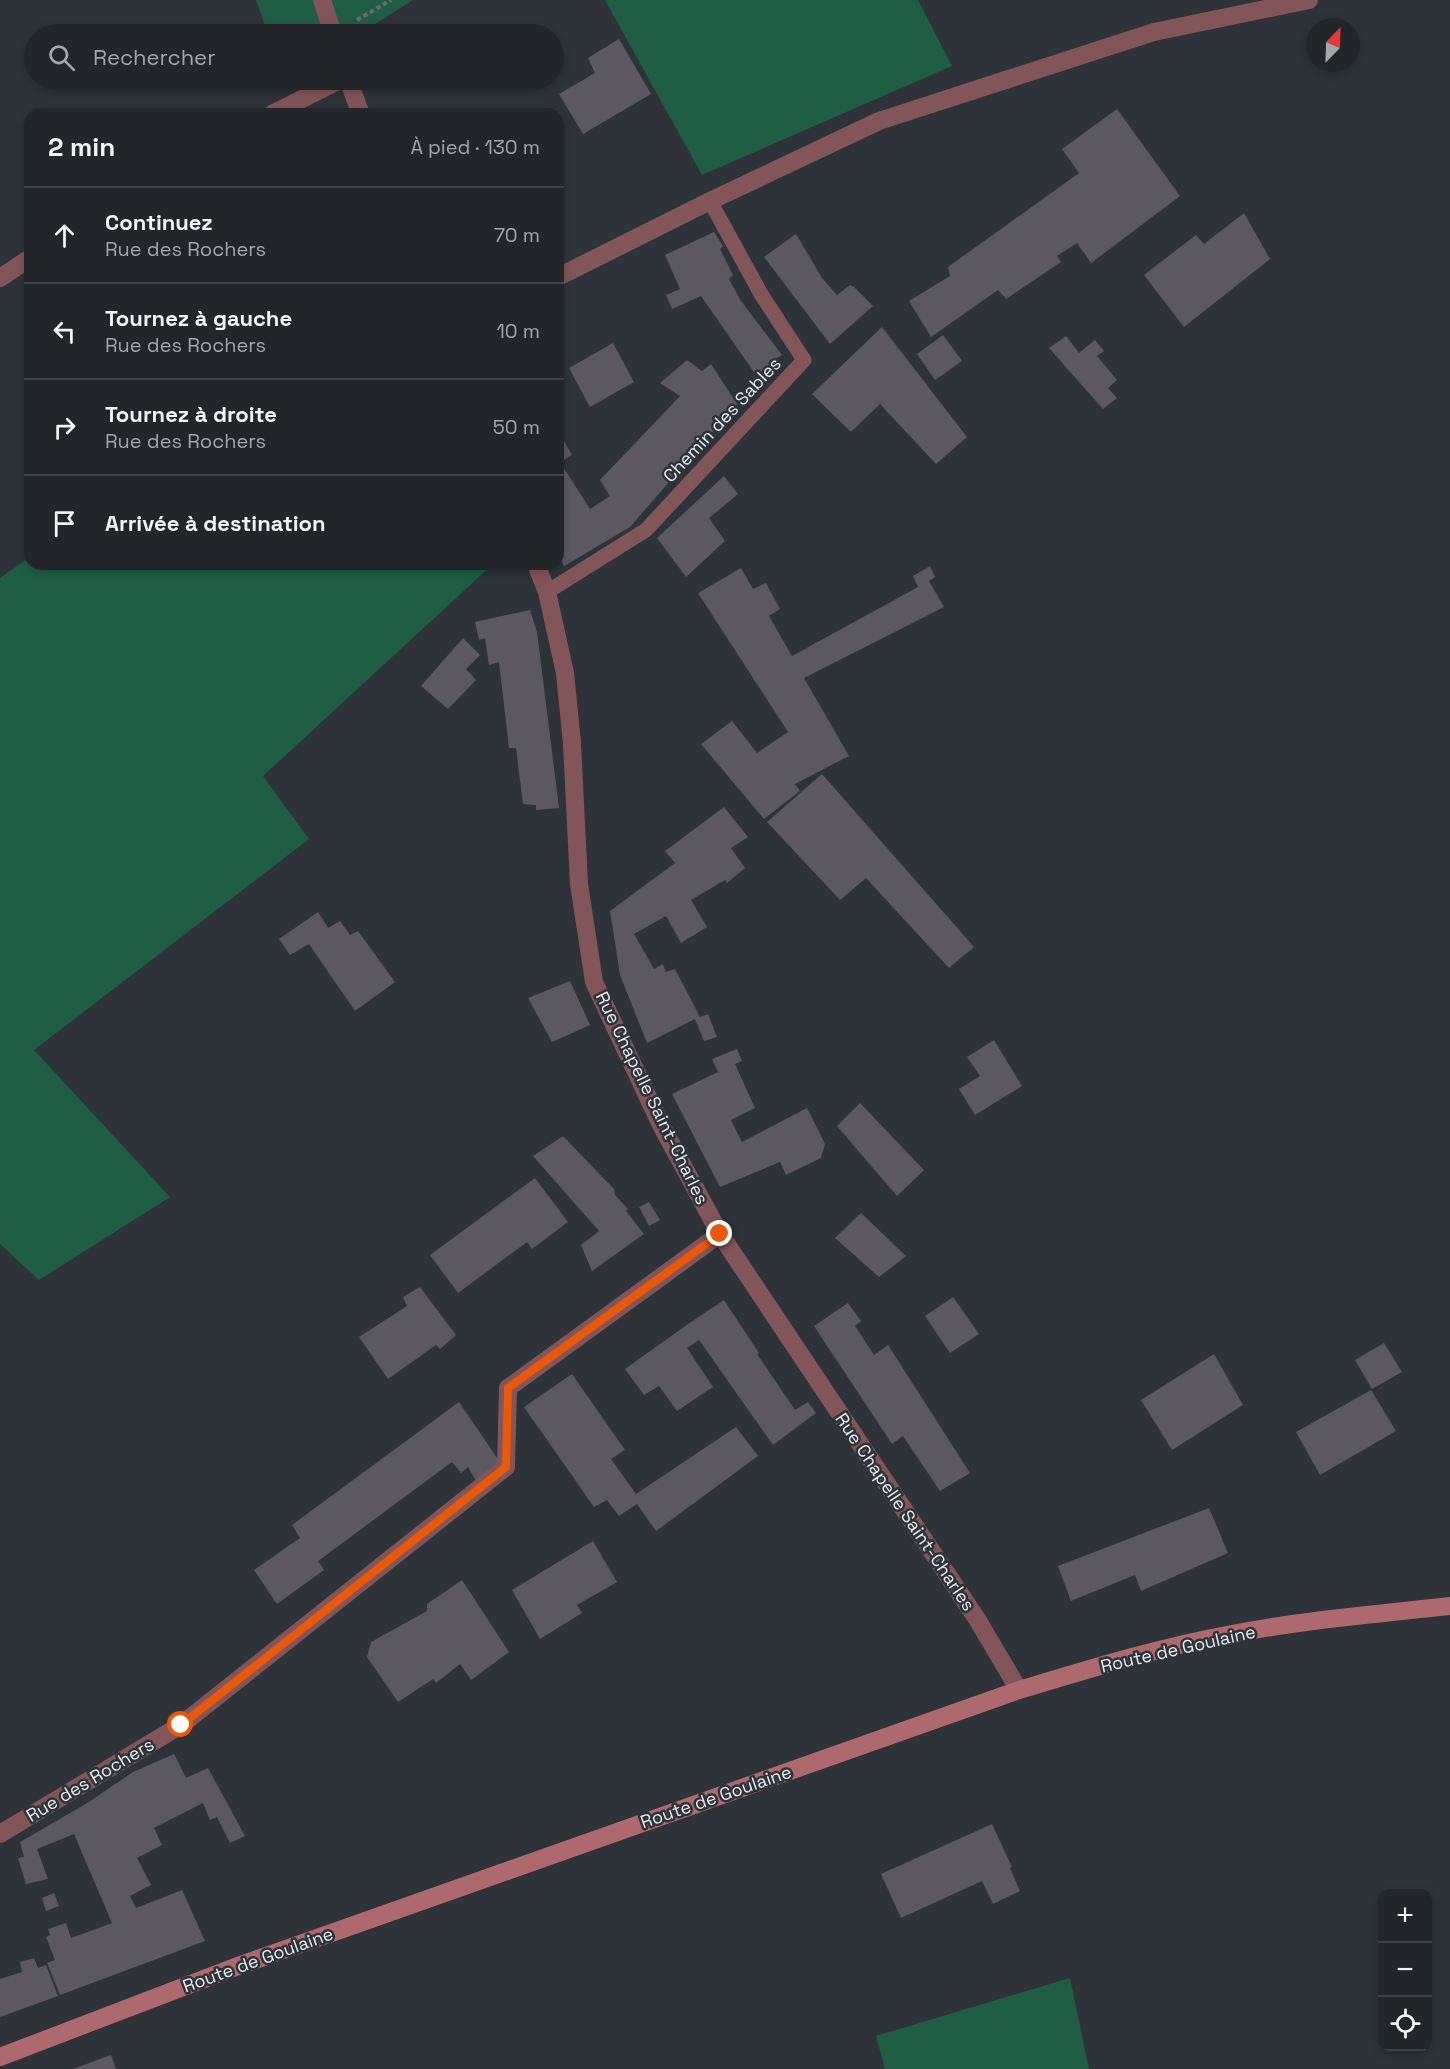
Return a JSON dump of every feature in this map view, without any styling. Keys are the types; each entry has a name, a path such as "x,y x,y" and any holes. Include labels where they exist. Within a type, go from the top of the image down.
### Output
{"main road":[{"name":"Route de Goulaine","path":"0,2057 238,1966 1019,1690 1097,1666 1231,1634 1354,1616 1450,1606"}],"street":[{"path":"322,0 330,24"},
{"path":"564,274 710,201 879,121 1154,32 1309,0"},
{"path":"284,108 320,90"},
{"path":"352,90 359,108"},
{"path":"0,278 24,262"},
{"name":"Rue Chapelle Saint-Charles","path":"538,570 547,592 566,673 579,884 594,982 661,1125 720,1234 977,1619 1019,1690"},
{"name":"Rue des Rochers","path":"0,1834 181,1725 506,1467 508,1388 720,1234"}],"lane":[{"name":"Chemin des Sables","path":"547,592 646,530 804,360 761,294 710,201"}],"path":[{"path":"350,24 391,0"}],"green space":[{"path":"256,0 413,0 375,24 264,24"},
{"path":"605,0 918,0 952,66 702,175"},
{"path":"24,561 24,570 486,570 263,776 309,839 34,1050 170,1197 39,1280 0,1244 0,578"},
{"path":"1070,1978 1089,2069 885,2069 876,2036"}],"building":[{"path":"619,39 651,94 583,134 559,94 595,73 588,58"},
{"path":"1117,109 1180,196 1091,263 1077,243 1057,256 1061,262 1006,299 998,290 931,337 909,301 950,276 948,267 1079,173 1062,149"},
{"path":"1244,213 1270,259 1184,327 1144,275 1196,235 1204,244"},
{"path":"714,232 723,246 720,249 733,275 729,279 741,301 782,355 770,362 771,367 758,378 701,296 672,309 666,295 680,289 665,255"},
{"path":"796,234 822,278 837,295 850,285 873,306 830,344 764,257"},
{"path":"882,327 967,437 936,464 880,404 851,432 812,394"},
{"path":"943,335 962,361 935,380 917,354"},
{"path":"1066,336 1079,353 1095,340 1104,351 1097,356 1117,380 1108,388 1117,398 1103,409 1049,348"},
{"path":"613,343 634,382 590,407 569,368"},
{"path":"687,360 702,371 711,364 737,404 630,527 564,566 564,468 590,509 610,496 600,480 680,396 660,383"},
{"path":"564,441 572,455 564,460"},
{"path":"724,476 738,494 709,518 725,541 686,577 657,538"},
{"path":"930,566 935,577 929,581 944,607 804,678 849,756 795,784 800,791 764,819 701,744 732,721 757,753 788,732 698,593 741,568 753,589 766,583 780,609 769,616 792,656 918,587 913,576"},
{"path":"530,610 537,632 559,808 536,810 536,805 523,804 516,748 509,748 499,662 489,665 485,638 479,640 475,622"},
{"path":"463,638 480,655 466,669 476,680 448,709 421,686"},
{"path":"822,774 974,947 949,968 866,878 840,900 767,822"},
{"path":"724,807 748,837 731,848 745,868 727,883 725,880 691,900 707,927 681,943 666,916 634,934 654,969 663,964 666,972 675,969 700,1017 708,1014 717,1037 704,1041 695,1019 647,1043 620,975 610,911 675,863 665,851"},
{"path":"318,912 328,928 340,921 350,935 358,931 395,982 355,1011 309,944 290,955 279,939"},
{"path":"570,981 590,1025 552,1042 528,998"},
{"path":"994,1040 1022,1086 975,1115 959,1089 980,1076 967,1057"},
{"path":"737,1049 742,1061 735,1064 755,1108 731,1120 742,1142 807,1108 825,1144 821,1158 786,1175 780,1162 720,1187 672,1094 718,1072 712,1059"},
{"path":"860,1103 924,1170 897,1196 837,1126"},
{"path":"563,1136 614,1189 615,1195 628,1209 626,1211 644,1234 592,1271 581,1245 599,1231 533,1156"},
{"path":"535,1178 568,1222 532,1249 527,1242 458,1293 430,1255"},
{"path":"649,1202 660,1220 649,1226 639,1207"},
{"path":"861,1213 906,1256 879,1277 835,1238"},
{"path":"420,1287 456,1335 440,1349 436,1345 388,1379 359,1337 407,1306 403,1297"},
{"path":"953,1297 979,1334 950,1353 925,1316"},
{"path":"724,1300 795,1410 808,1402 816,1413 773,1445 699,1340 687,1348 713,1387 677,1411 659,1386 644,1395 625,1369"},
{"path":"848,1303 861,1321 855,1326 874,1355 888,1345 970,1473 940,1491 903,1436 892,1444 814,1326"},
{"path":"1384,1343 1402,1372 1372,1389 1355,1360"},
{"path":"1214,1354 1243,1405 1172,1450 1141,1400"},
{"path":"572,1374 625,1450 611,1459 636,1494 736,1427 758,1456 656,1531 637,1504 619,1516 607,1500 594,1507 524,1407"},
{"path":"1371,1390 1396,1431 1320,1475 1296,1432"},
{"path":"459,1402 500,1462 476,1481 468,1467 461,1473 452,1462 318,1561 324,1570 277,1604 254,1570 300,1538 292,1525"},
{"path":"1209,1508 1228,1553 1141,1591 1135,1575 1071,1601 1058,1566"},
{"path":"593,1541 617,1582 577,1605 582,1613 540,1639 512,1590"},
{"path":"462,1580 509,1652 471,1680 460,1664 436,1683 433,1679 398,1702 367,1657 371,1642 427,1611 427,1604"},
{"path":"174,1754 186,1778 208,1768 245,1836 230,1843 217,1817 210,1820 203,1803 154,1828 162,1845 137,1858 151,1885 130,1896 136,1908 182,1890 205,1941 60,1995 47,1963 55,1960 46,1937 50,1935 48,1929 66,1923 71,1938 112,1923 74,1834 37,1849 48,1879 26,1884 18,1858 24,1857 20,1842 89,1802 133,1772"},
{"path":"992,1824 1012,1867 1010,1868 1020,1891 993,1904 982,1881 901,1918 881,1874"},
{"path":"54,1893 59,1906 46,1911 42,1898"},
{"path":"34,1958 38,1968 46,1965 58,1996 0,2017 0,1979 22,1972 20,1962"},
{"path":"111,2055 116,2069 73,2069"}],"route":[{"path":"181,1725 506,1467 508,1388 720,1234"}]}
